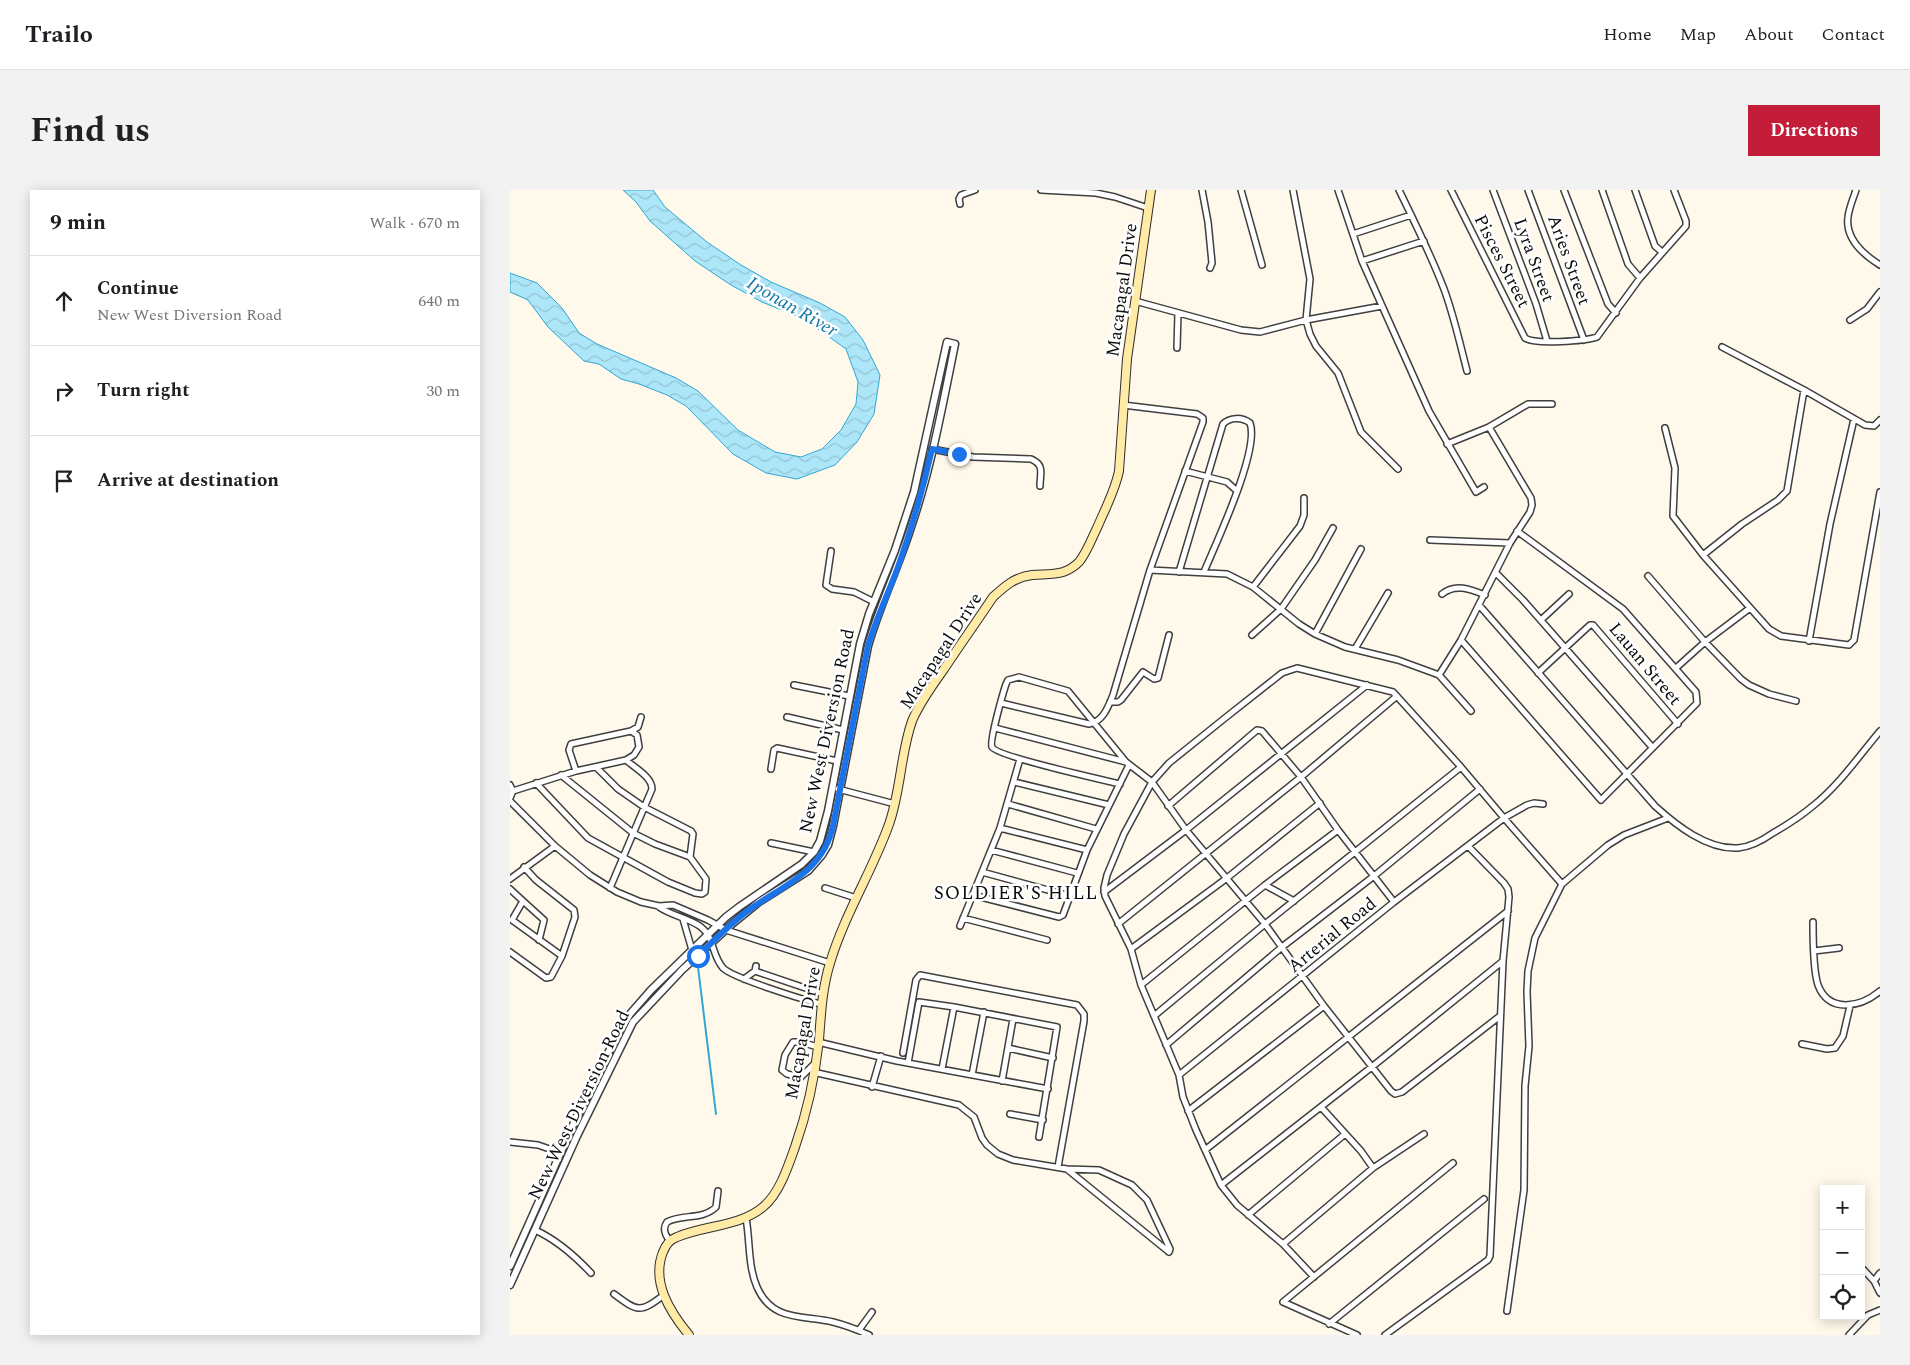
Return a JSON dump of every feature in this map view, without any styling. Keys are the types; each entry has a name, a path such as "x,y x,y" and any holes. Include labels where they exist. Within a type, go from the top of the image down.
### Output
{"main road":[{"name":"Macapagal Drive","path":"670,1241 676,1237 746,1218 767,1203 785,1173 804,1118 818,1044 821,1004 830,963 856,898 888,827 895,804 908,736 919,706 993,597 1008,582 1019,577 1054,574 1072,568 1088,549 1117,481 1119,471 1127,360 1151,190"},
{"path":"670,1241 662,1254 658,1268 659,1282 664,1295 689,1335"}],"street":[{"path":"960,204 959,199 961,195 975,190"},
{"path":"1040,190 1094,192 1148,208"},
{"path":"1202,190 1212,264 1210,268"},
{"path":"1241,190 1262,265"},
{"path":"1293,190 1310,279 1306,320 1310,334 1316,346 1338,373 1361,432 1398,470"},
{"path":"1338,190 1362,261 1429,411 1476,492 1484,487"},
{"path":"1399,190 1424,241 1447,298 1467,372"},
{"name":"Pisces Street","path":"1451,190 1525,338 1531,341 1547,341"},
{"name":"Lyra Street","path":"1493,190 1536,304 1547,341"},
{"name":"Aries Street","path":"1528,190 1584,340"},
{"path":"1564,190 1608,304 1616,313"},
{"path":"1602,190 1628,264 1640,278"},
{"path":"1635,190 1656,246 1662,252"},
{"path":"1547,341 1584,340 1597,337 1640,278 1686,226 1686,221 1674,190"},
{"path":"1856,190 1848,216 1848,229 1859,248 1880,265"},
{"path":"1353,234 1411,215"},
{"path":"1362,261 1424,241"},
{"path":"1850,320 1867,309 1880,292"},
{"path":"1135,301 1241,330 1260,332 1306,320 1382,306"},
{"path":"1177,348 1178,313"},
{"name":"New West Diversion Road","path":"510,1266 577,1116 630,1014 651,990 739,906 802,864 814,852 823,834 860,644 874,602 895,550 914,492 947,342 955,344 932,449 913,521 868,646 831,836 816,863 799,877 744,913 712,942 633,1022 581,1127 510,1285"},
{"path":"1722,347 1804,390 1854,419 1870,426 1874,426 1880,420"},
{"path":"1702,555 1742,524 1778,500 1787,491 1804,390"},
{"path":"1447,444 1489,427 1528,404 1552,404"},
{"path":"1001,702 1078,722 1095,723 1106,712 1150,570 1203,426 1203,418 1201,416 1123,405"},
{"path":"1809,640 1830,524 1854,419"},
{"path":"1179,572 1223,424 1227,420 1247,420 1250,422 1252,430 1248,454 1237,491 1204,572"},
{"path":"1439,674 1461,640 1510,543 1530,512 1532,502 1489,427"},
{"path":"1665,428 1675,468 1673,516 1702,555 1774,633 1781,636 1849,645 1854,640 1880,492"},
{"path":"932,449 973,457 1031,459 1038,462 1041,468 1040,486"},
{"path":"1185,471 1227,482 1237,491"},
{"path":"1253,587 1300,526 1304,515 1304,498"},
{"path":"1252,635 1281,609 1315,560 1333,528"},
{"path":"1461,640 1601,800 1695,706 1698,699 1696,692 1623,609 1517,531"},
{"path":"1430,540 1510,543"},
{"path":"1315,634 1361,549"},
{"path":"831,552 826,585 832,589 854,592 874,602"},
{"path":"1150,570 1227,574 1253,587 1298,624 1315,634 1355,649 1398,660 1439,674 1471,711"},
{"path":"1496,572 1566,647 1652,747"},
{"path":"1648,576 1705,642 1741,679 1749,685 1769,694 1796,701"},
{"path":"1442,594 1451,588 1459,588 1484,595"},
{"path":"1355,649 1388,593"},
{"path":"1541,620 1569,594"},
{"path":"1479,605 1654,806 1690,833 1712,843 1738,848 1754,844 1789,824 1815,805 1832,788 1880,731"},
{"path":"1676,668 1705,642 1750,608"},
{"name":"Lauan Street","path":"1566,647 1590,625 1596,627 1678,724"},
{"path":"1110,702 1121,700 1143,672 1154,679 1158,678 1169,635"},
{"path":"1538,674 1566,647"},
{"path":"1314,1277 1283,1244 1248,1215 1228,1195 1222,1185 1188,1112 1179,1075 1141,985 1131,950 1104,892 1106,875 1124,834 1152,782 1169,763 1282,673 1290,669 1309,670 1367,684 1393,692 1397,696 1461,766 1562,884"},
{"path":"1120,784 997,753 992,749 991,745 1008,680 1018,677 1066,689 1128,763 1152,782 1186,830 1265,924 1324,1006 1350,1036 1391,1091 1396,1094 1402,1092 1500,1016"},
{"path":"1104,892 1186,830 1367,684"},
{"path":"794,685 850,696"},
{"path":"1118,924 1301,777 1397,696"},
{"path":"576,771 569,750 570,744 631,731 638,727 641,717"},
{"path":"787,717 843,730"},
{"path":"995,728 1128,763"},
{"path":"1168,806 1257,730 1262,732 1301,777 1338,830 1394,902"},
{"path":"631,731 637,735 638,747 634,754 626,760 511,788 510,799 555,846 590,875 610,888 641,902 659,906 673,905 726,930 830,963"},
{"path":"771,769 774,750 777,748 837,761"},
{"path":"960,926 1000,828 1020,759"},
{"path":"610,888 652,789 649,780 626,760"},
{"path":"973,895 1059,917 1063,915 1077,873 1096,829 1120,784 1128,763"},
{"path":"1154,1016 1461,766"},
{"path":"596,767 618,788 644,807 691,831 693,834 690,857"},
{"path":"536,783 588,838 668,882 695,893 702,894 705,892 707,886 706,879 690,857 655,844 633,833 562,775"},
{"path":"1014,782 1109,805"},
{"path":"832,788 895,804"},
{"path":"1166,1045 1282,946 1374,876 1480,789"},
{"path":"1131,950 1227,878 1320,803"},
{"name":"Arterial Road","path":"1179,1075 1394,902 1504,818 1534,803 1543,804"},
{"path":"1008,804 1096,829"},
{"path":"1507,1311 1523,1198 1525,1086 1528,1046 1527,992 1528,971 1535,938 1562,884 1608,845 1624,835 1668,818"},
{"path":"1000,828 1087,850"},
{"path":"1141,985 1265,885 1338,830"},
{"path":"771,843 814,852"},
{"path":"510,878 555,846"},
{"path":"1385,1335 1488,1260 1490,1256 1500,1016 1508,889 1468,846"},
{"path":"991,850 1077,873"},
{"path":"510,952 546,978 549,978 555,972 562,956 575,912 536,880 524,867"},
{"path":"982,872 1070,896"},
{"path":"1265,885 1294,901"},
{"path":"825,888 856,898"},
{"path":"510,889 544,920 540,940"},
{"path":"522,901 512,920 562,956"},
{"path":"659,906 669,914 700,926 712,942 723,968 744,979 803,1000 821,1004"},
{"path":"1205,1150 1508,911"},
{"path":"689,922 693,913"},
{"path":"963,918 1047,940"},
{"path":"683,919 692,950"},
{"path":"1813,922 1817,983 1822,992 1830,1000 1850,1006 1865,1001 1880,991"},
{"path":"1814,951 1839,948"},
{"path":"1222,1185 1503,961"},
{"path":"744,979 755,968 823,994"},
{"path":"903,1053 916,980 920,975 1078,1005 1082,1010 1084,1021 1058,1167"},
{"path":"803,1000 807,989"},
{"path":"908,1063 919,1002 984,1012 1013,1020 1057,1027 1039,1138"},
{"path":"1188,1112 1324,1006"},
{"path":"1802,1044 1827,1049 1835,1048 1844,1036 1850,1006"},
{"path":"942,1069 954,1007"},
{"path":"972,1075 984,1012"},
{"path":"1002,1081 1013,1020"},
{"path":"815,1063 801,1077 787,1074 782,1070 785,1055 793,1042 818,1044 1048,1089"},
{"path":"1008,1048 1052,1058"},
{"path":"872,1086 881,1056"},
{"path":"813,1072 959,1105 974,1117 982,1138 998,1154 1014,1160 1067,1169 1099,1170 1132,1185 1147,1200 1170,1251 1067,1169"},
{"path":"1321,1107 1361,1151 1373,1168"},
{"path":"1010,1114 1042,1120"},
{"path":"1248,1215 1345,1134"},
{"path":"1283,1244 1373,1168 1424,1134"},
{"path":"510,1142 538,1145 561,1153"},
{"path":"1357,1335 1283,1302 1453,1162"},
{"path":"670,1241 665,1236 664,1230 667,1222 712,1211 716,1206 718,1190"},
{"path":"1329,1324 1484,1199"},
{"path":"746,1218 752,1267 757,1287 764,1299 782,1314 835,1322 869,1335"},
{"path":"536,1230 563,1247 591,1273"},
{"path":"1865,1271 1874,1281 1880,1293"},
{"path":"1874,1281 1880,1273"},
{"path":"614,1294 637,1310 648,1307 664,1295"},
{"path":"1849,1335 1868,1316 1880,1310"},
{"path":"859,1330 872,1312"}],"water":[{"name":"Iponan River","path":"623,190 653,190 665,207 707,242 771,282 820,303 845,317 863,340 880,375 874,414 857,442 835,465 797,479 766,473 733,454 686,406 667,395 621,379 599,364 584,361 548,327 528,300 510,292 510,273 537,283 562,308 579,333 597,344 676,378 698,391 738,430 775,452 801,457 822,449 841,430 856,404 858,382 846,349 804,319 762,302 731,285 695,261 650,221 636,202"}],"waterway":[{"path":"698,967 716,1114"}],"district":[{"name":"SOLDIER'S HILL","path":"1016,893"}],"route":[{"path":"698,956 744,913 808,870 816,863 828,844 868,646 877,617 903,552 922,494 932,449 959,454"}]}
